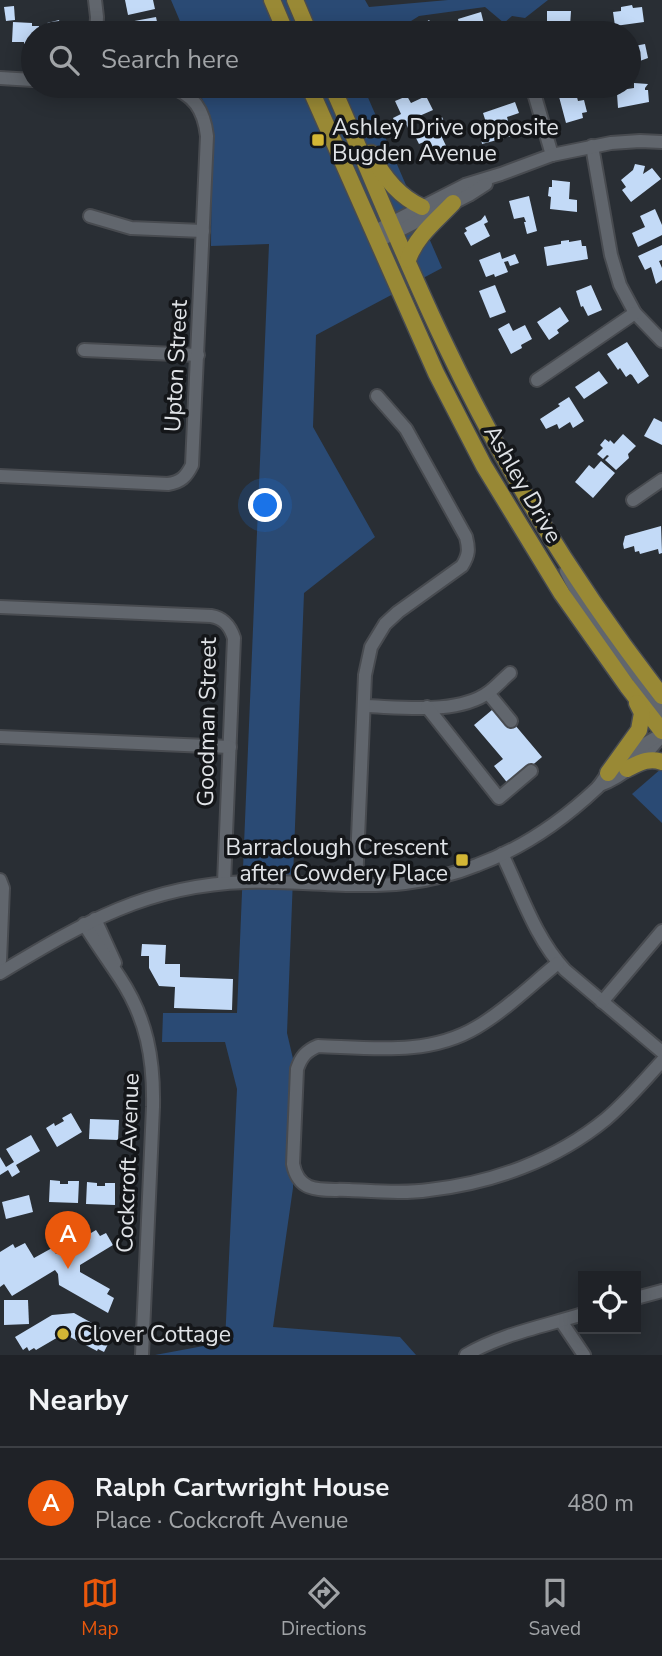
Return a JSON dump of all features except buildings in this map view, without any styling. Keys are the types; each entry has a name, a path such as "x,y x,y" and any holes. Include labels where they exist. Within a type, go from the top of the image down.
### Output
{"main road":[{"path":"272,0 281,21"},
{"path":"295,0 304,21"},
{"name":"Ashley Drive","path":"314,98 436,373 484,466 562,594 662,734"},
{"name":"Ashley Drive","path":"337,98 445,344 475,403 549,536 618,639 662,695"},
{"path":"343,98 349,104 367,146 386,178 408,200 422,207"},
{"path":"408,260 418,239 453,203"},
{"path":"604,779 639,730 642,713 627,686"},
{"path":"627,769 652,759 662,762"}],"street":[{"path":"94,0 97,21"},
{"path":"0,78 21,79"},
{"name":"Upton Street","path":"0,476 168,484 185,478 192,465 207,136 200,109 192,98"},
{"path":"535,98 552,155"},
{"path":"393,228 422,207 465,185 552,155 592,146 662,141"},
{"path":"592,146 611,255 620,285 635,313 662,341"},
{"path":"375,237 470,195 501,174"},
{"path":"90,216 131,228 203,231"},
{"path":"537,380 635,313"},
{"path":"84,350 198,355"},
{"path":"356,884 363,706 366,665 371,647 380,631 398,612 462,566 468,557 469,549 466,537 406,429 377,396"},
{"path":"634,500 662,480"},
{"path":"549,536 573,587 662,712"},
{"name":"Goodman Street","path":"0,607 211,616 226,622 234,638 224,883"},
{"path":"363,706 427,707 461,704 488,693 510,673"},
{"path":"488,693 511,721"},
{"path":"427,707 499,798 531,771"},
{"path":"604,779 613,780 651,749 662,734"},
{"path":"0,974 89,922 137,901 188,888 224,883 276,881 404,883 477,866 537,835 569,812 646,743 662,734"},
{"path":"0,737 230,747"},
{"path":"502,854 540,936 558,962 662,1052"},
{"path":"0,880 3,888 0,961"},
{"name":"Cockcroft Avenue","path":"89,922 103,955 121,979 136,1009 151,1056 153,1080 142,1355"},
{"path":"602,1002 662,931"},
{"path":"558,962 500,1011 455,1038 402,1049 318,1046 306,1052 298,1069 293,1164 299,1180 310,1188 386,1192 427,1191 467,1185 505,1175 559,1151 592,1130 636,1091 662,1061"},
{"path":"641,1296 662,1290"},
{"path":"466,1355 502,1338 578,1316"},
{"path":"561,1321 584,1355"}],"shaded area":[{"path":"171,0 365,0 369,7 448,0 548,0 525,18 512,16 506,21 502,21 485,7 419,16 411,21 180,21"},
{"path":"202,98 368,98 442,268 316,335 313,427 375,537 304,593 287,1033 294,1063 293,1188 273,1327 400,1337 416,1355 155,1355 225,1342 237,1089 225,1042 162,1042 163,1013 237,1013 269,244 211,246 212,121"},
{"path":"662,768 662,823 632,794"}],"place":[{"name":"Ashley Drive opposite Bugden Avenue","path":"318,140"},
{"name":"Barraclough Crescent after Cowdery Place","path":"462,860"},
{"name":"Ralph Cartwright House","path":"68,1269"},
{"name":"Clover Cottage","path":"63,1334"}]}
